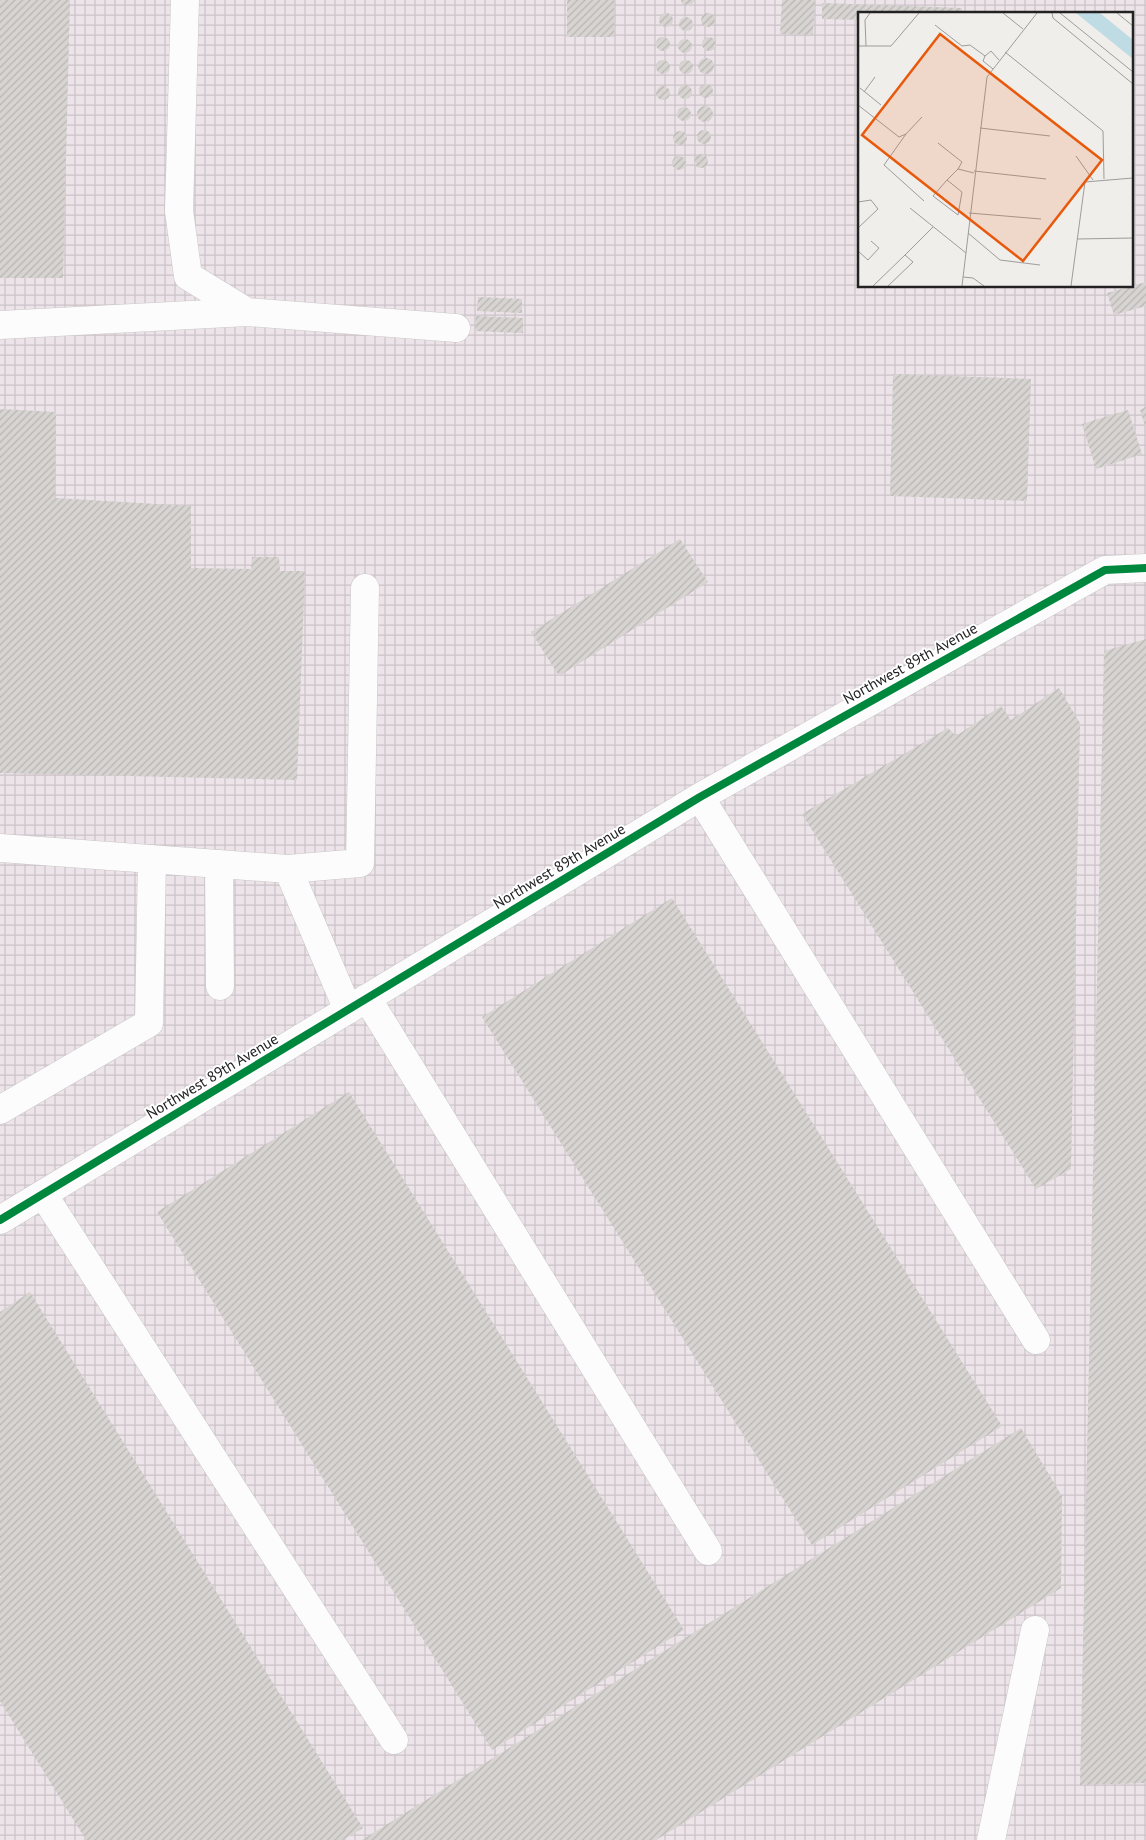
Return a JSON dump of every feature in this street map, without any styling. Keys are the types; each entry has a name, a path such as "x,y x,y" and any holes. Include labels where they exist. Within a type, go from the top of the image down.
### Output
{"street":[{"path":"185,0 179,211 188,276 247,312"},
{"path":"0,325 247,312 456,328"},
{"name":"Northwest 89th Avenue","path":"0,1220 700,797 1105,570 1146,568"},
{"path":"0,848 288,869 360,863 365,588"},
{"path":"700,797 1036,1340"},
{"path":"0,1110 150,1023 152,859"},
{"path":"218,864 220,986"},
{"path":"288,869 358,1004 708,1551"},
{"path":"43,1194 394,1740"},
{"path":"991,1840 1035,1630"}],"shaded area":[{"path":"0,0 1146,0 1146,1840 0,1840"}],"building":[{"path":"0,0 70,0 63,278 0,278"},
{"path":"567,0 614,0 614,37 567,37"},
{"path":"681,0 695,0 688,6 682,4"},
{"path":"782,0 815,0 813,35 780,34"},
{"path":"822,3 962,8 961,12 858,12 858,20 822,19"},
{"path":"663,13 669,13 673,20 669,27 663,27 659,23 659,17"},
{"path":"705,13 711,13 715,20 711,27 705,27 701,23 701,17"},
{"path":"683,17 689,17 693,24 689,31 683,31 679,27 679,21"},
{"path":"660,37 666,37 670,44 666,51 660,51 656,47 656,41"},
{"path":"706,37 712,37 716,44 712,51 706,51 702,47 702,41"},
{"path":"682,39 688,39 692,46 688,53 682,53 678,49 678,43"},
{"path":"706,58 714,66 706,74 698,66"},
{"path":"660,60 666,60 670,67 666,74 660,74 656,70 656,64"},
{"path":"683,60 689,60 693,67 689,74 683,74 679,70 679,64"},
{"path":"703,84 709,84 713,91 709,98 703,98 699,94 699,88"},
{"path":"682,85 688,85 692,92 688,99 682,99 678,95 678,89"},
{"path":"660,86 666,86 670,93 666,100 660,100 656,96 656,90"},
{"path":"705,106 713,114 705,122 697,114"},
{"path":"681,107 687,107 691,114 687,121 681,121 677,117 677,111"},
{"path":"701,130 707,130 711,137 707,144 701,144 697,140 697,134"},
{"path":"677,131 683,131 687,138 683,145 677,145 673,141 673,135"},
{"path":"698,154 704,154 708,161 704,168 698,168 694,164 694,158"},
{"path":"676,156 682,156 686,163 682,170 676,170 672,166 672,160"},
{"path":"1146,282 1146,306 1114,315 1107,293 1125,288 1134,288 1134,285"},
{"path":"478,297 522,299 522,313 477,311"},
{"path":"476,316 523,318 523,333 475,331"},
{"path":"893,374 1031,379 1027,501 890,496"},
{"path":"1146,407 1146,429 1140,410"},
{"path":"0,409 56,412 55,498 191,506 191,568 251,569 252,557 279,557 280,571 305,571 297,780 0,773"},
{"path":"1128,410 1142,454 1096,469 1082,424"},
{"path":"680,539 708,582 559,676 531,632"},
{"path":"1146,639 1146,1783 1080,1785 1104,651"},
{"path":"1059,688 1080,723 1071,1169 1036,1189 802,814 948,728 956,736 1001,706 1011,720"},
{"path":"672,898 1002,1426 812,1545 482,1017"},
{"path":"349,1092 684,1630 492,1750 157,1212"},
{"path":"30,1292 363,1828 343,1840 86,1840 0,1701 0,1312"},
{"path":"1021,1428 1062,1496 1061,1588 656,1840 362,1840"}],"cycle path":[{"path":"0,1220 700,797 1105,570 1146,568"}]}
